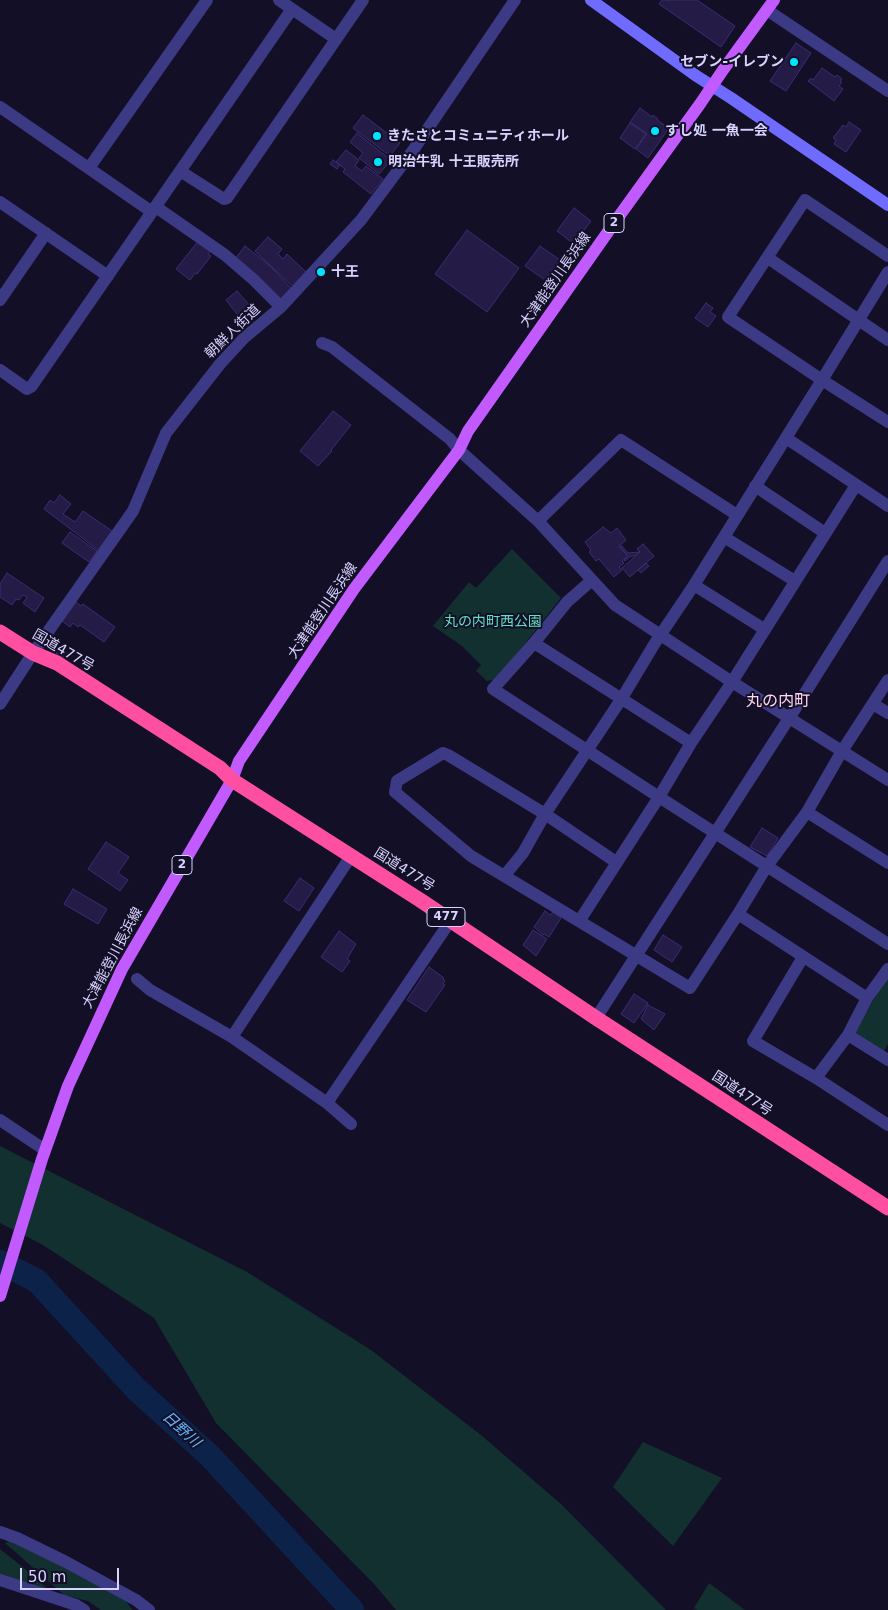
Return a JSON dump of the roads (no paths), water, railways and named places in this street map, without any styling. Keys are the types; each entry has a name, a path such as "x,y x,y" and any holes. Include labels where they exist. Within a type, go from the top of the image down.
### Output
{"highway":[{"name":"国道477号","path":"0,632 33,653 57,663 220,768 232,780 450,920 596,1018 888,1208"}],"main road":[{"name":"大津能登川長浜線","path":"0,1296 44,1154 68,1086 122,969 232,780 239,761 354,589 459,450 468,431 771,5"}],"street":[{"path":"89,168 207,0"},
{"path":"279,0 336,39"},
{"path":"180,171 224,199 227,198 363,0"},
{"name":"朝鮮人街道","path":"0,704 33,653 133,511 166,433 220,364 244,338 281,307 361,220 414,149 515,0"},
{"path":"590,0 695,75 888,205"},
{"path":"771,5 888,91"},
{"path":"0,370 27,388 31,387 292,9"},
{"path":"0,107 89,168 225,255 281,307"},
{"path":"888,256 805,200 728,317 888,422"},
{"path":"0,202 108,276"},
{"path":"0,300 46,233"},
{"path":"768,258 888,340"},
{"path":"505,875 522,853 545,814 694,585 888,272"},
{"path":"322,343 332,347 450,439 459,450 538,521 615,605 732,682 888,780"},
{"path":"786,438 888,506"},
{"path":"538,521 621,440 737,515"},
{"path":"580,920 856,485"},
{"path":"755,486 825,533"},
{"path":"724,537 794,581"},
{"path":"596,1018 888,561"},
{"path":"592,580 567,602 493,689 888,944"},
{"path":"694,585 764,629"},
{"path":"534,643 691,743"},
{"path":"616,862 545,814 443,753 397,781 395,792 471,856 690,988 767,866 807,812 842,751 888,680"},
{"path":"873,704 888,713"},
{"path":"807,812 888,863"},
{"path":"232,1036 351,856"},
{"path":"738,914 868,998"},
{"path":"327,1103 450,920"},
{"path":"803,956 752,1041 816,1078 888,1125"},
{"path":"816,1078 848,1035 868,998 888,969"},
{"path":"137,979 150,990 232,1036 327,1103 351,1124"},
{"path":"848,1035 887,1057"},
{"path":"0,1120 44,1154"},
{"path":"0,1532 17,1538 66,1562 136,1600 149,1610"},
{"path":"3,1581 76,1604 84,1610"}],"waterway":[{"name":"日野川","path":"0,1262 37,1281 136,1389 210,1456 352,1610"}],"place":[{"name":"セブン-イレブン","path":"794,62"},
{"name":"すし処 一魚一会","path":"655,131"},
{"name":"きたさとコミュニティホール","path":"377,136"},
{"name":"明治牛乳 十王販売所","path":"378,162"},
{"name":"十王","path":"321,272"}],"district":[{"name":"丸の内町","path":"778,702"}],"park label":[{"name":"丸の内町西公園","path":"493,622"}]}
